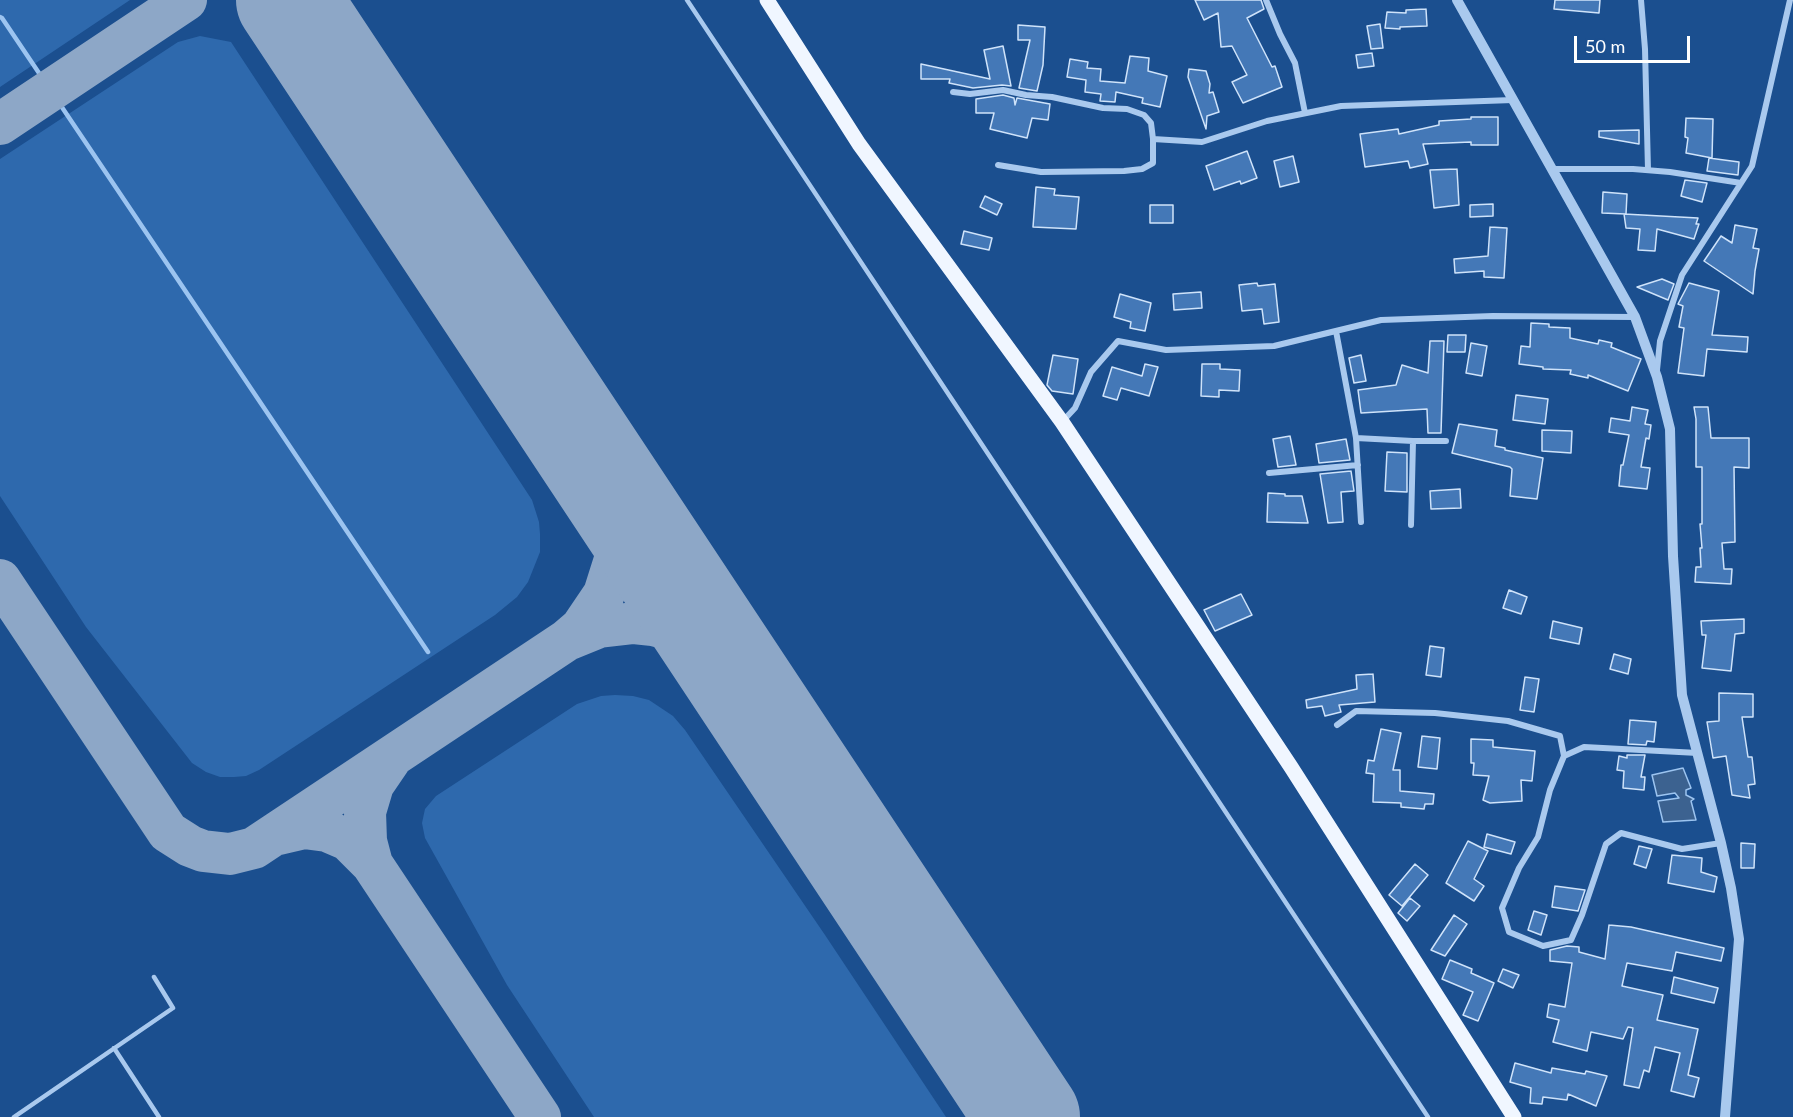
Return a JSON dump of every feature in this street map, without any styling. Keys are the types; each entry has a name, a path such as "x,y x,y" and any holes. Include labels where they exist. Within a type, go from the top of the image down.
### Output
{"main road":[{"path":"767,0 858,144 1062,422 1298,777 1514,1117"}],"street":[{"path":"1266,0 1295,63 1305,113"},
{"path":"1457,0 1635,317 1656,377 1670,429 1673,556 1682,694 1721,843 1739,939 1725,1117"},
{"path":"1641,0 1645,49 1648,170"},
{"path":"1656,377 1660,341 1682,275 1752,166 1790,0"},
{"path":"953,92 970,94 1003,90 1103,108 1127,110 1144,115 1151,123 1153,164 1142,169 1041,172 998,165"},
{"path":"1153,139 1202,142 1267,122 1341,106 1514,100"},
{"path":"1553,169 1648,170 1741,183"},
{"path":"1062,422 1075,408 1091,372 1118,341 1166,350 1274,346 1381,320 1493,316 1635,317"},
{"path":"1336,331 1356,438 1361,522"},
{"path":"1356,438 1446,441"},
{"path":"1411,525 1413,441"},
{"path":"1269,473 1358,465"},
{"path":"1336,725 1356,711 1435,713 1508,721 1560,736 1564,756 1550,790 1538,837 1519,868 1502,908 1509,932 1543,946 1571,940 1606,844 1621,834 1682,849 1721,843"},
{"path":"1564,756 1584,747 1699,753"}],"lane":[{"path":"687,0 1428,1117"},
{"path":"14,1117 173,1008 154,977"},
{"path":"114,1048 159,1117"}],"shaded area":[{"path":"0,0 130,0 0,87"},
{"path":"200,36 231,42 532,500 540,534 540,552 528,582 517,597 495,615 259,770 246,776 234,777 220,777 192,763 86,627 0,496 0,159 178,42"},
{"path":"615,695 649,700 673,716 685,730 946,1117 594,1117 507,985 425,838 422,823 425,809 436,796 577,704 601,696"},
{"path":"1683,768 1691,788 1686,790 1686,795 1694,799 1691,801 1696,820 1663,822 1658,801 1679,798 1675,793 1657,796 1652,775"}],"building":[{"path":"1195,0 1261,0 1264,9 1247,18 1272,67 1275,66 1282,87 1243,103 1232,82 1247,75 1232,46 1221,47 1218,13 1204,20"},
{"path":"1555,0 1600,0 1599,13 1554,9"},
{"path":"1426,9 1427,26 1385,28 1387,12 1406,13 1406,10"},
{"path":"1380,24 1383,48 1371,49 1367,26"},
{"path":"1018,25 1045,27 1043,65 1037,91 1019,88 1030,40 1018,40"},
{"path":"1003,46 1011,86 973,88 949,83 950,79 921,79 921,64 990,79 984,50"},
{"path":"1372,53 1374,66 1358,68 1356,55"},
{"path":"1130,56 1149,58 1148,71 1167,76 1160,107 1142,103 1143,98 1116,92 1115,102 1100,101 1101,94 1085,92 1086,80 1067,77 1070,59 1088,62 1087,68 1101,69 1100,81 1125,83"},
{"path":"1189,69 1206,71 1210,84 1209,93 1213,92 1219,112 1207,116 1206,129 1188,77"},
{"path":"1003,95 1014,98 1015,105 1017,98 1050,104 1048,120 1032,118 1027,138 990,129 994,113 976,113 976,99"},
{"path":"1471,117 1498,117 1498,145 1471,145 1471,142 1423,144 1428,164 1410,168 1408,161 1365,167 1360,134 1398,129 1399,134 1439,125 1439,121 1471,119"},
{"path":"1686,118 1713,119 1712,158 1686,153 1688,138 1685,137"},
{"path":"1639,130 1639,144 1599,137 1599,131"},
{"path":"1247,151 1257,178 1214,190 1206,166"},
{"path":"1293,156 1299,182 1280,187 1274,161"},
{"path":"1709,158 1739,162 1738,175 1707,171"},
{"path":"1457,169 1459,205 1434,208 1430,170"},
{"path":"1685,180 1707,183 1702,202 1681,196"},
{"path":"1036,187 1055,189 1054,195 1079,197 1076,229 1033,227"},
{"path":"1603,192 1627,194 1626,214 1602,213"},
{"path":"985,196 1002,204 997,215 980,207"},
{"path":"1493,204 1493,216 1470,217 1470,205"},
{"path":"1150,205 1173,205 1173,223 1150,223"},
{"path":"1624,214 1698,218 1696,224 1699,224 1694,239 1657,229 1655,251 1638,250 1640,229 1626,228"},
{"path":"1735,225 1757,229 1753,248 1759,249 1753,294 1704,261 1721,236 1732,243"},
{"path":"1490,227 1507,228 1504,278 1484,277 1484,271 1455,273 1454,259 1488,256"},
{"path":"964,231 992,238 989,250 961,244"},
{"path":"1662,279 1674,284 1668,300 1637,287"},
{"path":"1257,283 1258,286 1275,284 1279,322 1264,324 1262,309 1242,311 1239,285"},
{"path":"1689,283 1719,291 1712,335 1748,337 1747,352 1707,349 1704,376 1678,373 1684,328 1679,327 1683,306 1678,304"},
{"path":"1201,292 1202,308 1174,310 1173,294"},
{"path":"1120,294 1151,303 1145,331 1130,328 1131,322 1114,317"},
{"path":"1531,323 1570,328 1570,338 1598,344 1599,340 1612,343 1611,347 1641,359 1628,391 1588,375 1588,378 1570,374 1571,370 1543,369 1543,367 1519,364 1521,346 1530,347"},
{"path":"1448,335 1466,335 1465,352 1447,352"},
{"path":"1430,341 1444,341 1441,433 1428,433 1427,409 1361,413 1358,390 1396,385 1402,365 1428,373"},
{"path":"1471,343 1487,346 1482,376 1466,373"},
{"path":"1053,355 1078,359 1073,394 1052,391 1047,385"},
{"path":"1361,355 1366,381 1354,383 1349,358"},
{"path":"1145,364 1158,367 1149,396 1121,388 1117,400 1103,396 1112,367 1142,376"},
{"path":"1202,364 1220,364 1220,369 1240,370 1239,391 1219,390 1219,397 1201,396"},
{"path":"1516,395 1548,399 1545,424 1513,420"},
{"path":"1632,407 1648,410 1645,424 1651,425 1649,439 1646,438 1641,467 1650,468 1647,489 1619,486 1621,465 1623,465 1629,435 1609,432 1611,418 1630,421"},
{"path":"1694,407 1708,407 1711,438 1749,438 1749,468 1734,467 1735,542 1722,543 1724,569 1732,569 1731,584 1695,582 1696,567 1701,567 1702,467 1696,467"},
{"path":"1459,424 1497,430 1495,446 1543,458 1537,499 1510,496 1512,469 1510,467 1452,453"},
{"path":"1542,430 1572,431 1571,453 1542,451"},
{"path":"1290,436 1296,465 1278,467 1273,439"},
{"path":"1346,439 1350,460 1319,463 1316,444"},
{"path":"1387,452 1407,453 1407,492 1385,491"},
{"path":"1351,471 1354,491 1341,492 1343,522 1328,523 1320,474"},
{"path":"1460,489 1461,508 1431,509 1430,491"},
{"path":"1268,493 1302,496 1308,523 1267,522"},
{"path":"1509,590 1527,597 1521,614 1503,608"},
{"path":"1241,594 1252,615 1215,631 1204,610"},
{"path":"1744,619 1744,633 1735,634 1731,671 1702,668 1706,635 1702,635 1701,621"},
{"path":"1553,621 1582,628 1579,644 1550,638"},
{"path":"1430,646 1444,648 1441,677 1426,675"},
{"path":"1614,654 1631,659 1628,674 1610,669"},
{"path":"1373,674 1375,702 1339,705 1341,712 1325,716 1322,706 1307,708 1306,700 1357,689 1356,675"},
{"path":"1525,677 1539,679 1534,712 1520,710"},
{"path":"1719,693 1753,694 1753,717 1742,717 1748,757 1752,757 1755,784 1748,785 1750,798 1732,795 1726,756 1713,758 1707,722 1719,721"},
{"path":"1630,720 1656,722 1654,742 1647,741 1646,745 1628,744"},
{"path":"1381,729 1401,733 1393,770 1400,770 1400,791 1434,794 1433,804 1425,804 1424,809 1401,807 1401,803 1373,802 1374,774 1366,773 1368,760 1374,761"},
{"path":"1422,736 1440,738 1437,769 1418,767"},
{"path":"1471,739 1493,740 1493,747 1535,751 1532,781 1521,780 1522,801 1490,803 1483,800 1489,776 1473,775"},
{"path":"1627,755 1645,755 1641,777 1645,777 1644,790 1623,788 1624,771 1617,770 1619,756 1627,758"},
{"path":"1487,834 1515,842 1511,854 1484,847"},
{"path":"1468,841 1488,851 1474,879 1484,886 1474,901 1446,883"},
{"path":"1741,843 1755,844 1754,868 1741,868"},
{"path":"1639,846 1652,849 1646,868 1634,864"},
{"path":"1672,855 1702,858 1701,872 1717,877 1714,892 1668,883"},
{"path":"1415,864 1428,875 1402,906 1389,895"},
{"path":"1555,886 1585,890 1578,911 1552,907"},
{"path":"1410,898 1420,906 1407,921 1398,913"},
{"path":"1534,911 1547,915 1541,935 1528,930"},
{"path":"1454,915 1467,924 1445,956 1431,950"},
{"path":"1609,925 1631,927 1724,948 1721,961 1676,952 1672,971 1627,963 1622,986 1663,995 1657,1020 1698,1029 1688,1075 1699,1078 1694,1097 1671,1091 1680,1053 1655,1047 1649,1072 1644,1070 1639,1088 1624,1085 1633,1028 1628,1027 1623,1039 1591,1032 1587,1051 1553,1042 1559,1020 1547,1017 1549,1004 1565,1007 1572,963 1550,961 1550,950 1567,946 1579,947 1579,952 1605,959"},
{"path":"1450,960 1472,969 1471,973 1494,983 1478,1021 1463,1015 1473,992 1442,979"},
{"path":"1503,969 1519,975 1513,988 1498,981"},
{"path":"1674,977 1718,988 1714,1003 1671,993"},
{"path":"1515,1063 1551,1073 1552,1068 1585,1074 1586,1071 1607,1076 1596,1106 1568,1094 1567,1100 1543,1097 1542,1104 1530,1103 1531,1088 1510,1082"}],"waterway":[{"path":"0,17 428,652"}],"taxiway":[{"path":"0,124 186,0"},
{"path":"283,0 301,20"},
{"path":"0,580 168,832 190,846 203,851 230,854 254,848 567,640 581,628 604,594 616,556 615,518 601,472"},
{"path":"567,640 599,627 634,623 653,625 694,640 719,659 738,679"},
{"path":"274,835 304,828 327,831 348,840 372,864 366,841 365,812 373,785 390,760"},
{"path":"372,864 540,1117"}],"runway":[{"path":"288,0 1028,1117"}]}
